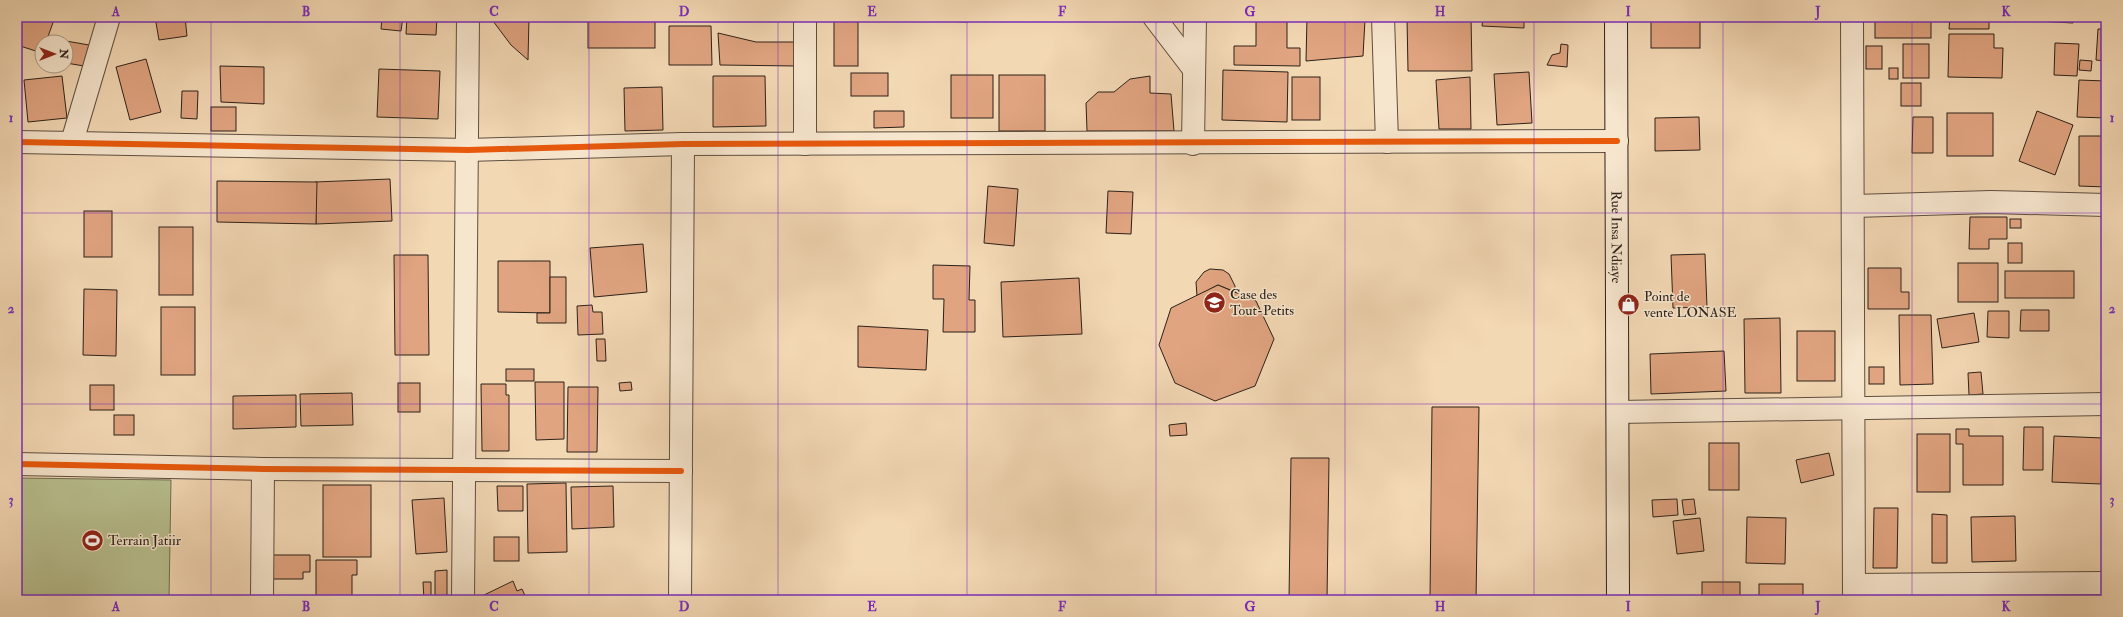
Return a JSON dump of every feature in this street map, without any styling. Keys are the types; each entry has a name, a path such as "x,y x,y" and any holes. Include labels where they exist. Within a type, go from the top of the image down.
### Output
{"street":[{"path":"72,142 108,17"},
{"path":"463,600 468,17"},
{"path":"804,144 805,17"},
{"path":"1154,17 1193,68"},
{"path":"1194,144 1193,68 1195,17"},
{"path":"1383,17 1387,142"},
{"name":"Rue Insa Ndiaye","path":"1616,17 1618,600"},
{"path":"1852,17 1854,206 1854,592 2106,583"},
{"path":"17,142 468,150 683,144 1194,144 1617,141"},
{"path":"680,600 683,144"},
{"path":"1854,206 1991,202 2106,205"},
{"path":"1618,412 2106,404"},
{"path":"17,464 263,469 681,471"},
{"path":"262,600 263,469"}],"green space":[{"name":"Terrain Jatiir","path":"17,478 171,480 169,600 17,600"}],"building":[{"path":"17,17 55,17 49,34 34,34 34,50 17,45"},
{"path":"155,17 185,17 187,36 159,40"},
{"path":"382,17 403,17 401,31 381,29"},
{"path":"407,17 437,17 436,35 406,34"},
{"path":"492,17 529,17 528,60 511,45 493,21"},
{"path":"588,17 655,17 655,48 588,48"},
{"path":"834,17 858,17 858,66 834,66"},
{"path":"916,17 967,17 967,22 916,20"},
{"path":"1256,17 1287,17 1287,48 1300,48 1300,66 1234,65 1234,46 1256,46"},
{"path":"1307,17 1344,17 1344,20 1365,20 1363,56 1306,61"},
{"path":"1407,17 1471,17 1472,71 1408,71"},
{"path":"1483,17 1524,17 1524,28 1482,26"},
{"path":"1651,17 1700,17 1700,48 1651,48"},
{"path":"1875,17 1931,17 1931,38 1875,38"},
{"path":"1950,17 1989,17 1989,29 1949,29"},
{"path":"2014,17 2035,17 2035,20 2014,20"},
{"path":"2038,17 2073,17 2073,23 2038,21"},
{"path":"669,26 711,26 712,65 669,65"},
{"path":"2098,29 2106,29 2106,61 2096,60"},
{"path":"718,33 756,42 796,42 796,66 720,65"},
{"path":"1949,34 1994,34 1994,48 2003,48 2002,78 1948,77"},
{"path":"74,42 89,45 84,66 74,64"},
{"path":"2055,43 2079,44 2077,76 2054,75"},
{"path":"1561,44 1568,45 1567,67 1547,65 1552,55 1560,53"},
{"path":"1903,44 1929,44 1929,78 1903,78"},
{"path":"1866,46 1882,46 1882,69 1866,69"},
{"path":"146,59 161,112 130,120 116,67"},
{"path":"2080,60 2092,61 2091,71 2079,70"},
{"path":"220,66 264,67 264,104 221,102"},
{"path":"1889,68 1898,68 1898,79 1889,79"},
{"path":"379,69 440,71 438,119 377,117"},
{"path":"1223,70 1288,72 1287,122 1222,120"},
{"path":"1529,72 1532,123 1497,125 1494,74"},
{"path":"851,73 888,73 888,96 851,96"},
{"path":"951,75 993,75 993,118 951,118"},
{"path":"999,75 1045,75 1045,131 999,131"},
{"path":"62,76 67,118 28,122 24,80"},
{"path":"713,76 765,76 766,126 713,127"},
{"path":"1150,76 1150,93 1171,94 1174,131 1087,131 1086,103 1098,92 1114,92 1130,79"},
{"path":"1292,77 1320,77 1320,120 1292,120"},
{"path":"1470,77 1471,129 1439,129 1436,80"},
{"path":"2079,80 2106,81 2106,118 2077,117"},
{"path":"1901,83 1921,83 1921,106 1901,106"},
{"path":"662,87 663,130 625,131 624,88"},
{"path":"182,91 198,91 197,119 181,118"},
{"path":"211,107 236,107 236,131 211,131"},
{"path":"874,111 904,111 904,127 874,128"},
{"path":"2037,111 2073,125 2055,175 2019,161"},
{"path":"1947,113 1993,113 1993,156 1947,156"},
{"path":"1699,117 1700,150 1655,151 1655,118"},
{"path":"1913,117 1933,117 1933,153 1912,153"},
{"path":"2079,136 2106,136 2106,187 2079,186"},
{"path":"390,179 392,221 316,224 315,182"},
{"path":"217,181 317,182 316,224 217,222"},
{"path":"988,186 1018,189 1014,246 984,243"},
{"path":"1108,191 1133,192 1131,234 1106,233"},
{"path":"84,211 112,211 112,257 84,257"},
{"path":"1970,217 2007,217 2007,239 1989,239 1989,249 1969,249"},
{"path":"2010,219 2021,219 2021,228 2010,228"},
{"path":"159,227 193,227 193,295 159,295"},
{"path":"2008,243 2022,243 2022,263 2008,263"},
{"path":"643,244 647,292 594,297 590,248"},
{"path":"1705,254 1707,307 1673,308 1671,255"},
{"path":"394,255 428,255 429,355 395,355"},
{"path":"498,261 550,261 550,313 498,312"},
{"path":"1958,263 1998,263 1998,302 1958,302"},
{"path":"933,265 970,266 969,300 975,300 975,332 943,332 944,299 933,299"},
{"path":"1868,268 1901,268 1901,292 1909,292 1909,309 1868,309"},
{"path":"1210,269 1223,270 1229,274 1235,286 1235,292 1218,285 1197,296 1196,282 1204,272"},
{"path":"2005,271 2074,271 2074,298 2005,298"},
{"path":"550,277 566,277 566,323 537,323 537,313 550,313"},
{"path":"1079,278 1082,334 1003,337 1001,282"},
{"path":"1218,285 1256,301 1274,339 1255,386 1215,401 1175,383 1159,345 1171,308"},
{"path":"2102,288 2106,288 2106,308 2102,308"},
{"path":"84,289 117,290 116,356 83,355"},
{"path":"592,305 593,312 602,312 603,334 578,335 577,306"},
{"path":"161,307 195,307 195,375 161,375"},
{"path":"2021,310 2049,310 2049,331 2020,331"},
{"path":"1988,311 2009,311 2009,338 1987,337"},
{"path":"1974,313 1979,342 1942,348 1937,319"},
{"path":"1899,315 1931,315 1933,384 1900,385"},
{"path":"1780,318 1781,393 1745,393 1744,319"},
{"path":"858,326 928,330 926,370 858,367"},
{"path":"1797,331 1835,331 1835,381 1797,381"},
{"path":"596,339 605,339 606,361 597,361"},
{"path":"1724,351 1726,391 1651,394 1650,354"},
{"path":"1869,367 1884,367 1884,384 1869,384"},
{"path":"506,369 534,369 534,381 506,381"},
{"path":"1981,372 1983,394 1969,395 1968,373"},
{"path":"535,382 564,382 564,439 536,440"},
{"path":"631,382 632,390 620,391 619,383"},
{"path":"398,383 420,383 420,412 398,412"},
{"path":"481,384 506,384 506,395 509,395 509,451 482,451"},
{"path":"90,385 114,385 114,410 90,410"},
{"path":"568,387 598,387 597,452 567,452"},
{"path":"352,393 353,425 301,426 300,394"},
{"path":"296,395 296,427 233,429 233,396"},
{"path":"1432,407 1479,407 1476,600 1430,600"},
{"path":"114,415 134,415 134,435 114,435"},
{"path":"1186,423 1187,435 1170,436 1169,425"},
{"path":"2024,427 2043,427 2043,470 2023,470"},
{"path":"1956,429 1969,429 1969,436 2003,436 2003,485 1963,485 1963,444 1956,444"},
{"path":"1917,434 1950,434 1950,492 1917,492"},
{"path":"2054,436 2103,438 2101,484 2052,482"},
{"path":"1709,443 1739,443 1739,490 1709,490"},
{"path":"1829,453 1834,475 1801,483 1796,460"},
{"path":"1291,458 1329,458 1327,600 1289,600"},
{"path":"566,483 567,552 528,553 527,484"},
{"path":"323,485 371,485 371,557 323,557"},
{"path":"497,486 523,486 523,511 498,511"},
{"path":"613,486 614,527 572,529 571,487"},
{"path":"444,498 447,552 416,554 412,500"},
{"path":"1677,499 1678,515 1653,517 1652,500"},
{"path":"1694,499 1696,514 1684,515 1682,500"},
{"path":"1874,508 1898,508 1897,568 1873,568"},
{"path":"1932,514 1947,515 1947,563 1932,563"},
{"path":"2015,516 2016,561 1972,562 1971,517"},
{"path":"1747,517 1786,518 1785,564 1746,563"},
{"path":"1700,518 1704,551 1677,554 1673,521"},
{"path":"494,537 519,537 519,561 494,561"},
{"path":"273,555 310,555 310,572 303,572 303,579 273,579"},
{"path":"316,560 357,560 357,575 352,575 352,598 357,598 357,600 316,600"},
{"path":"447,570 447,600 435,600 435,571"},
{"path":"513,581 517,591 522,589 527,600 484,600 482,596"},
{"path":"423,582 431,582 431,600 424,600"},
{"path":"1702,582 1740,582 1740,600 1702,600"},
{"path":"1759,584 1803,584 1803,600 1759,600"}],"cycle path":[{"path":"17,142 468,150 683,144 1617,141"},
{"path":"17,464 263,469 681,471"}],"place":[{"name":"Case des Tout-Petits","path":"1214,302"},
{"name":"Point de vente LONASE","path":"1629,304"},
{"name":"Terrain Jatiir","path":"93,540"}]}
